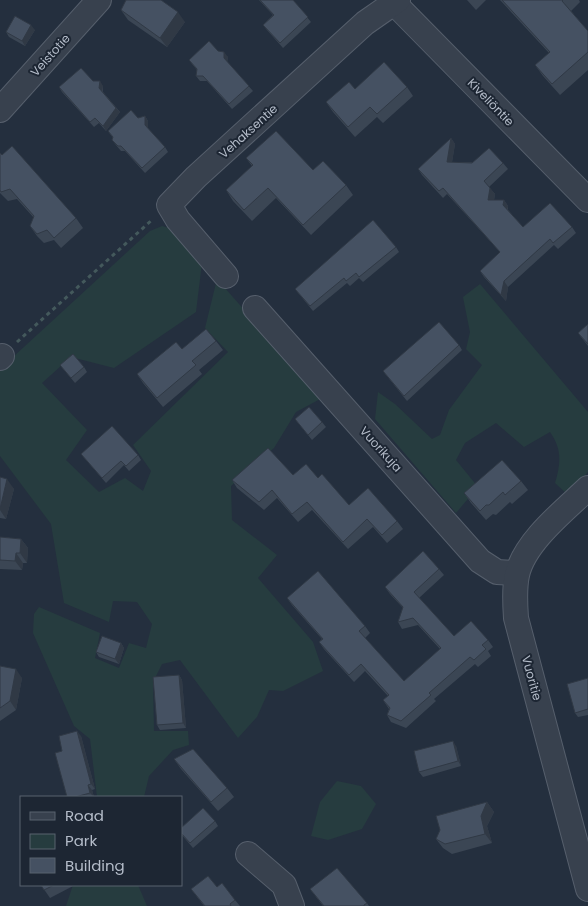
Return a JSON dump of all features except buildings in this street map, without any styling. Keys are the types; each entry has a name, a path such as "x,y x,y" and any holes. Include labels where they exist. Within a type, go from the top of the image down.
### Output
{"street":[{"name":"Veistotie","path":"0,110 99,0"},
{"name":"Kiveliöntie","path":"396,1 588,200"},
{"name":"Vehaksentie","path":"169,205 196,177 365,23 396,1"},
{"path":"169,205 178,220 226,276"},
{"name":"Vuorikuja","path":"254,308 480,561 497,572 517,574"},
{"name":"Vuoritie","path":"588,488 540,533 527,552 517,574 515,592 516,618 588,889"},
{"path":"248,854 284,885 292,906"}],"path":[{"path":"1,357 169,205"}],"green space":[{"path":"162,226 172,229 202,263 196,312 114,368 71,357 42,383 87,430 66,460 99,492 125,478 143,491 151,471 133,445 228,352 205,328 217,279 322,398 296,412 274,448 231,486 232,520 277,555 258,578 313,642 323,671 283,691 269,690 257,717 238,738 180,660 162,664 153,682 154,731 188,731 189,745 173,750 149,776 144,796 97,796 90,739 74,726 33,633 34,614 39,607 100,633 95,658 119,668 129,643 146,648 152,624 137,602 113,601 109,622 64,603 51,524 0,456 0,369 150,231"},
{"path":"480,284 588,412 588,472 568,495 555,483 559,456 557,444 550,432 524,447 496,423 465,443 456,460 478,487 456,513 375,419 378,392 395,404 432,439 440,435 449,410 482,365 466,349 470,332 463,297"},
{"path":"337,781 361,786 376,804 362,829 328,840 311,836 320,802"},
{"path":"73,886 138,886 147,906 66,906"}]}
